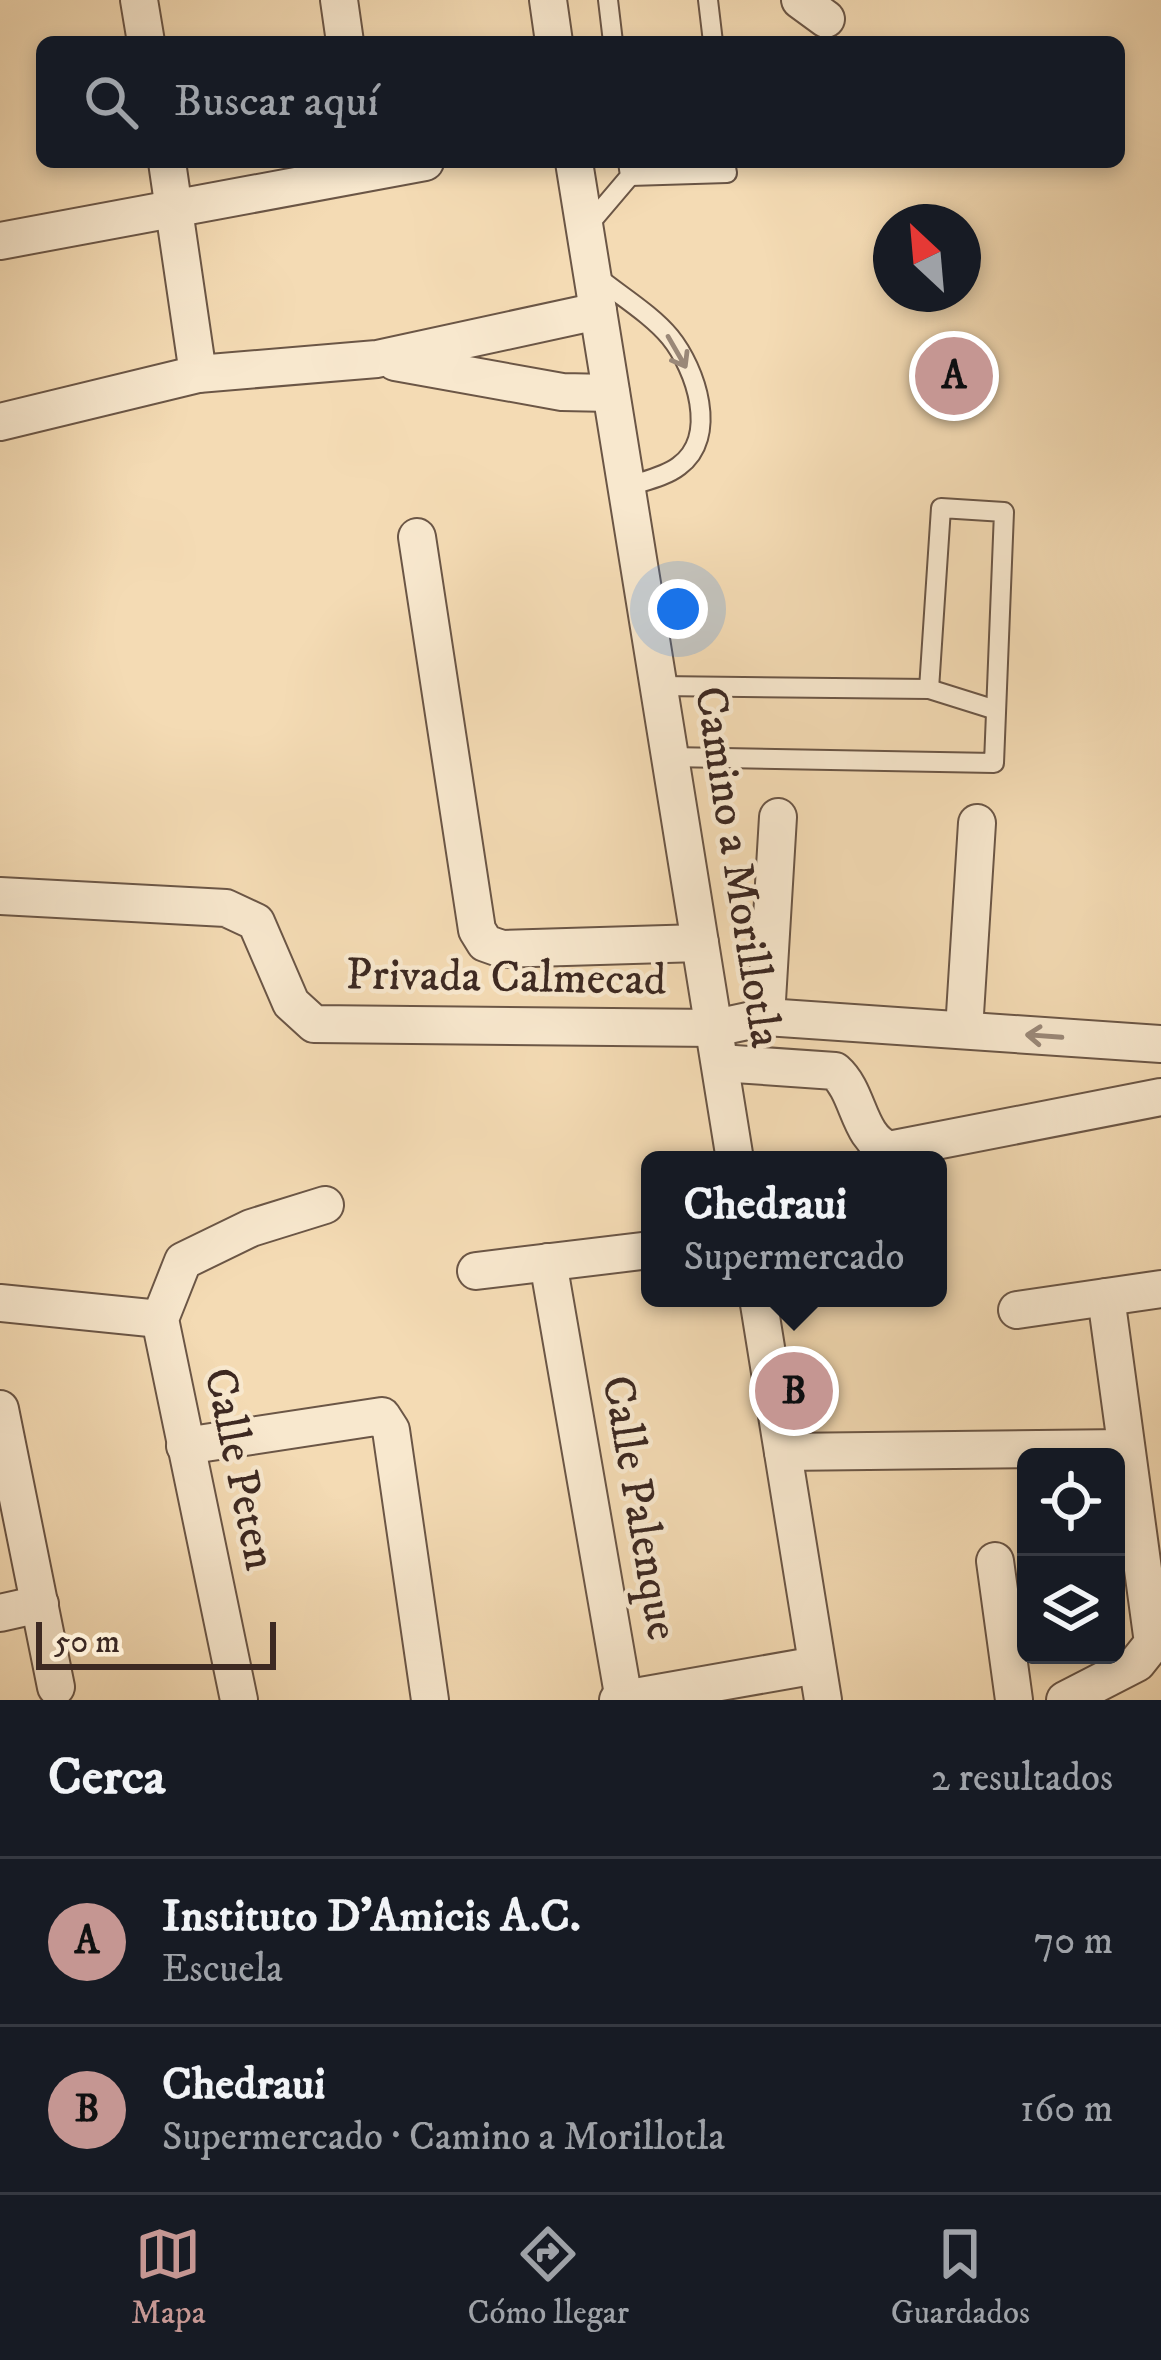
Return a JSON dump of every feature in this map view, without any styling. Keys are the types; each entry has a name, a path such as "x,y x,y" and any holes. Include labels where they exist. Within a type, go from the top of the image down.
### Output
{"street":[{"path":"139,0 145,36"},
{"path":"339,0 344,36"},
{"path":"548,0 553,36"},
{"path":"167,168 198,374"},
{"path":"0,241 363,168"},
{"name":"Camino a Morillotla","path":"575,168 734,1151"},
{"path":"0,422 198,374 377,359 598,311"},
{"path":"377,359 562,392 611,393"},
{"path":"417,537 477,930 485,943 502,949 700,943"},
{"path":"766,1017 778,817"},
{"path":"964,1030 977,823"},
{"name":"Privada Calmecad","path":"0,896 226,908 256,922 291,1004 314,1024 717,1046"},
{"path":"717,1046 766,1017 1161,1044"},
{"path":"717,1046 835,1071 848,1082 872,1141 889,1150 1161,1097"},
{"name":"Calle Peten","path":"239,1700 160,1319 183,1261 251,1228 325,1205"},
{"path":"476,1271 641,1251"},
{"name":"Calle Palenque","path":"548,1262 622,1700"},
{"path":"1017,1310 1161,1289"},
{"path":"1106,1298 1124,1448"},
{"path":"0,1303 160,1319"},
{"path":"622,1700 820,1682 759,1307"},
{"path":"0,1409 56,1688"},
{"path":"185,1446 382,1416 391,1430 430,1700"},
{"path":"783,1452 1017,1449"},
{"path":"1065,1700 1137,1663 1153,1643 1146,1493 1125,1450"},
{"path":"995,1561 1013,1700"},
{"path":"0,1613 40,1604"}],"lane":[{"path":"608,0 612,36"},
{"path":"709,0 712,36"},
{"path":"585,229 629,169 727,173 726,168"},
{"path":"592,273 669,335 700,400 700,430 692,455 676,470 626,487"},
{"path":"670,757 994,763 1004,512 941,508 929,689"},
{"path":"659,686 929,689 996,710"}],"place":[{"name":"Instituto D'Amicis A.C.","path":"954,376"},
{"name":"Chedraui","path":"794,1391"}]}
